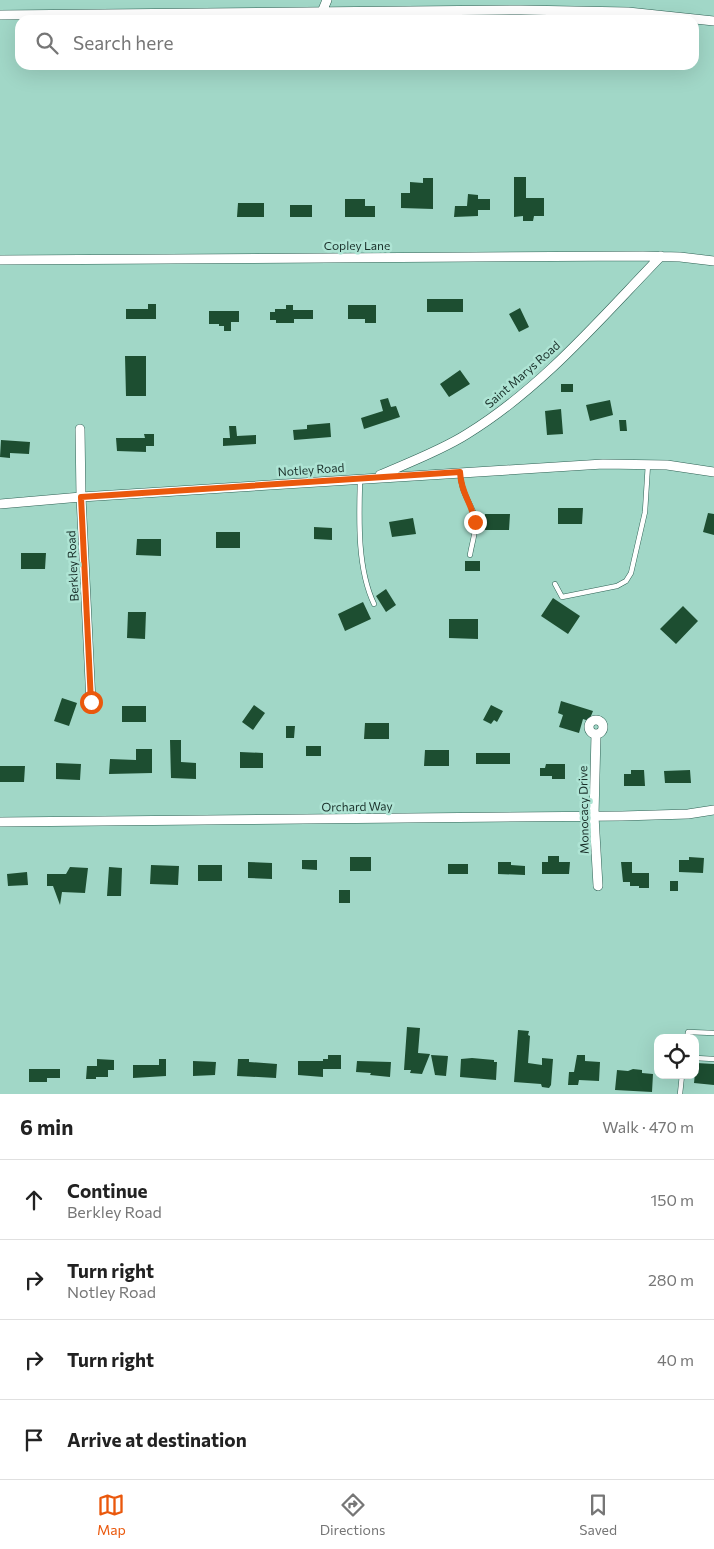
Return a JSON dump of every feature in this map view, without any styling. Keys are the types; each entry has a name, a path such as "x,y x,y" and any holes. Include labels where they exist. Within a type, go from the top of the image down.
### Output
{"street":[{"path":"322,12 327,0"},
{"path":"0,15 481,10 628,12 657,15"},
{"path":"699,19 714,21"},
{"name":"Copley Lane","path":"0,260 661,256 714,261"},
{"name":"Saint Marys Road","path":"376,478 466,435 507,406 557,363 661,256"},
{"name":"Berkley Road","path":"80,428 81,497 91,702"},
{"name":"Notley Road","path":"0,504 360,478 603,464 667,465 714,472"},
{"name":"Monocacy Drive","path":"596,734 594,816 598,886"},
{"name":"Orchard Way","path":"0,822 594,816 688,814 714,810"}],"lane":[{"path":"555,584 562,598 617,586 626,581 631,573 645,512 648,464"},
{"path":"460,472 463,493 474,514 475,522 470,554"},
{"path":"360,478 359,534 369,594 374,604"},
{"path":"688,1034 688,1032 714,1033"},
{"path":"699,1058 714,1059"},
{"path":"680,1094 682,1079"}],"building":[{"path":"514,177 526,177 526,198 544,198 544,216 534,216 533,221 523,221 523,216 514,217"},
{"path":"423,178 433,178 433,209 401,208 401,193 410,193 410,182 423,183"},
{"path":"468,194 478,195 478,199 490,199 490,210 478,210 478,216 454,217 455,206 467,206"},
{"path":"345,199 365,199 365,206 375,206 375,217 345,217"},
{"path":"238,203 264,203 264,217 237,217"},
{"path":"290,205 312,205 312,217 290,217"},
{"path":"427,299 463,299 463,312 427,312"},
{"path":"148,304 156,304 156,319 126,319 126,309 148,309"},
{"path":"286,305 293,305 293,310 313,310 313,319 294,319 294,323 276,323 276,320 270,320 270,312 275,312 275,309 286,309"},
{"path":"348,305 376,305 376,323 365,323 365,319 348,319"},
{"path":"520,308 529,327 519,332 509,314"},
{"path":"209,311 239,311 239,322 231,322 231,331 224,331 224,326 209,324"},
{"path":"125,356 146,356 146,396 126,396"},
{"path":"460,370 470,384 449,397 440,384"},
{"path":"561,384 573,384 573,392 561,392"},
{"path":"388,398 391,407 396,406 400,417 364,429 361,418 383,411 380,400"},
{"path":"610,400 613,415 590,421 586,405"},
{"path":"561,409 563,434 547,435 545,411"},
{"path":"619,420 626,420 627,431 620,431"},
{"path":"330,423 331,437 294,440 293,430 307,429 307,425"},
{"path":"229,426 236,426 237,436 256,435 256,444 223,446 223,438 230,438"},
{"path":"144,434 154,434 154,446 146,446 146,452 117,451 116,438 145,438"},
{"path":"1,440 30,442 29,454 10,453 10,458 0,457"},
{"path":"558,508 583,508 582,524 558,524"},
{"path":"708,513 714,514 714,535 703,532"},
{"path":"485,514 510,514 509,530 485,530"},
{"path":"413,518 416,534 392,537 389,522"},
{"path":"314,527 332,528 332,540 314,539"},
{"path":"216,532 240,532 240,548 216,548"},
{"path":"137,539 161,539 161,556 136,555"},
{"path":"21,553 46,553 45,569 21,569"},
{"path":"465,561 480,561 480,571 465,571"},
{"path":"386,589 396,605 386,612 376,596"},
{"path":"553,598 580,616 568,634 541,616"},
{"path":"363,602 371,619 345,631 338,614"},
{"path":"683,606 698,621 676,644 660,629"},
{"path":"128,612 146,612 145,639 127,638"},
{"path":"449,619 478,619 478,639 449,638"},
{"path":"62,698 77,703 69,726 54,721"},
{"path":"561,701 593,711 589,721 583,719 579,733 559,727 563,715 558,713"},
{"path":"254,705 265,713 253,730 242,722"},
{"path":"491,705 503,711 497,722 494,720 491,724 483,720"},
{"path":"122,706 146,706 146,722 122,722"},
{"path":"365,723 389,723 389,739 364,739"},
{"path":"286,726 295,726 294,738 286,738"},
{"path":"170,740 181,740 181,762 196,763 196,779 171,778"},
{"path":"306,746 321,746 321,756 306,756"},
{"path":"136,749 152,749 152,773 109,774 110,759 136,760"},
{"path":"425,750 449,750 449,766 424,766"},
{"path":"240,752 263,753 263,768 240,768"},
{"path":"476,753 510,753 510,764 476,764"},
{"path":"56,763 81,764 80,780 56,779"},
{"path":"546,764 565,764 565,779 552,779 552,776 540,776 540,768 545,768"},
{"path":"0,766 25,766 24,782 0,782"},
{"path":"631,770 644,770 645,786 624,786 624,774 631,774"},
{"path":"690,770 691,783 665,783 664,771"},
{"path":"548,856 559,856 559,862 570,862 569,874 542,874 542,862 548,862"},
{"path":"350,857 371,857 371,871 350,871"},
{"path":"689,857 704,858 703,873 679,872 679,860 689,860"},
{"path":"302,860 317,860 317,870 302,869"},
{"path":"248,862 272,863 272,879 248,878"},
{"path":"498,862 511,862 511,865 525,866 525,875 498,874"},
{"path":"621,862 632,862 632,873 649,873 649,888 630,886 630,882 623,882"},
{"path":"448,864 468,864 468,874 448,874"},
{"path":"151,865 179,866 178,885 150,884"},
{"path":"198,865 222,865 222,881 198,881"},
{"path":"70,867 88,868 85,893 62,892 60,905 53,886 47,886 47,874 66,874"},
{"path":"109,867 122,868 121,896 107,896"},
{"path":"27,872 28,885 8,886 7,874"},
{"path":"670,881 678,881 678,891 670,891"},
{"path":"339,890 350,890 350,903 339,903"},
{"path":"407,1027 420,1028 418,1053 430,1054 422,1074 410,1073 411,1070 404,1070"},
{"path":"518,1030 529,1031 528,1063 542,1065 542,1058 553,1059 551,1085 549,1088 542,1087 541,1084 514,1082"},
{"path":"328,1055 341,1055 341,1069 323,1069 323,1077 298,1075 298,1061 323,1061 323,1059 328,1059"},
{"path":"431,1055 448,1056 446,1076 435,1075"},
{"path":"577,1055 585,1055 585,1061 600,1062 599,1081 579,1080 578,1085 568,1085 569,1072 574,1072"},
{"path":"97,1059 114,1060 114,1070 108,1070 108,1077 86,1079 87,1066 97,1066"},
{"path":"159,1059 166,1059 166,1076 133,1078 133,1065 159,1065"},
{"path":"238,1059 249,1059 249,1062 277,1064 276,1078 237,1076"},
{"path":"461,1059 494,1060 494,1062 497,1062 496,1080 460,1077"},
{"path":"193,1061 216,1062 215,1075 193,1076"},
{"path":"357,1061 391,1062 390,1077 356,1072"},
{"path":"699,1063 714,1064 714,1085 694,1083 694,1079 699,1079"},
{"path":"29,1069 60,1069 60,1078 47,1078 47,1082 29,1082"},
{"path":"633,1069 642,1070 642,1073 653,1074 652,1092 615,1090 617,1070 628,1071"}],"route":[{"path":"91,702 81,497 460,472 463,493 474,514 475,522"}]}
